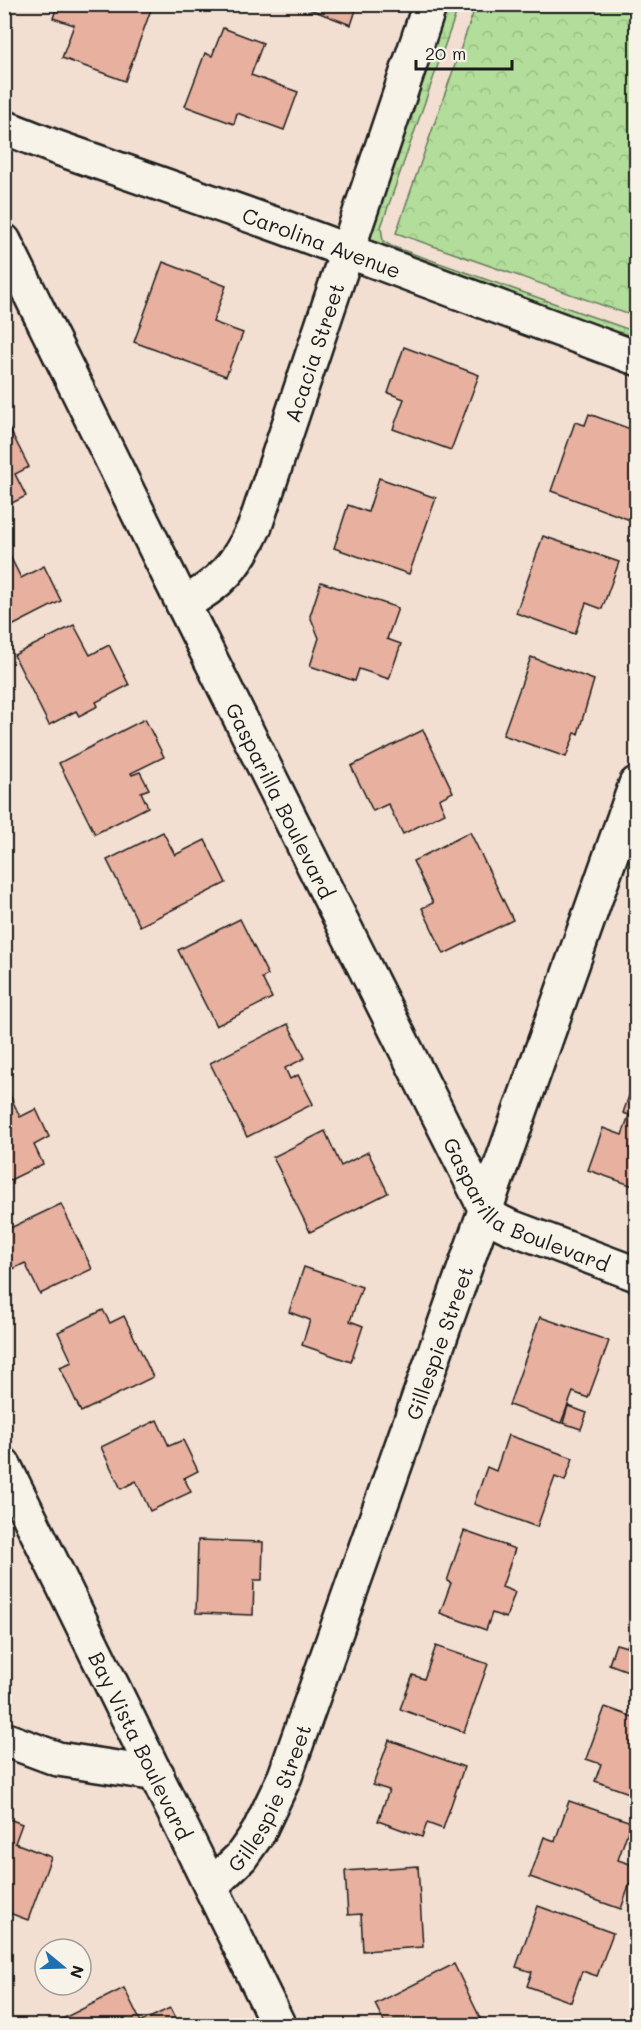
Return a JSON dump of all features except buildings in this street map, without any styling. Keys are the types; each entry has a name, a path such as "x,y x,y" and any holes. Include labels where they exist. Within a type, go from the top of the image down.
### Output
{"street":[{"name":"Acacia Street","path":"183,604 207,591 226,574 244,549 255,526 430,4"},
{"name":"Carolina Avenue","path":"4,126 55,147 272,223 636,358"},
{"name":"Gasparilla Boulevard","path":"4,241 486,1210 496,1220 508,1226 636,1274"},
{"name":"Gillespie Street","path":"211,1886 241,1857 258,1833 285,1776 636,784"},
{"name":"Bay Vista Boulevard","path":"4,1465 279,2025"},
{"path":"4,1739 58,1759 157,1774"}],"green space":[{"path":"437,5 459,5 381,227 383,241 391,246 636,332 636,367 345,264"},
{"path":"476,5 636,5 636,317 396,233"}]}
